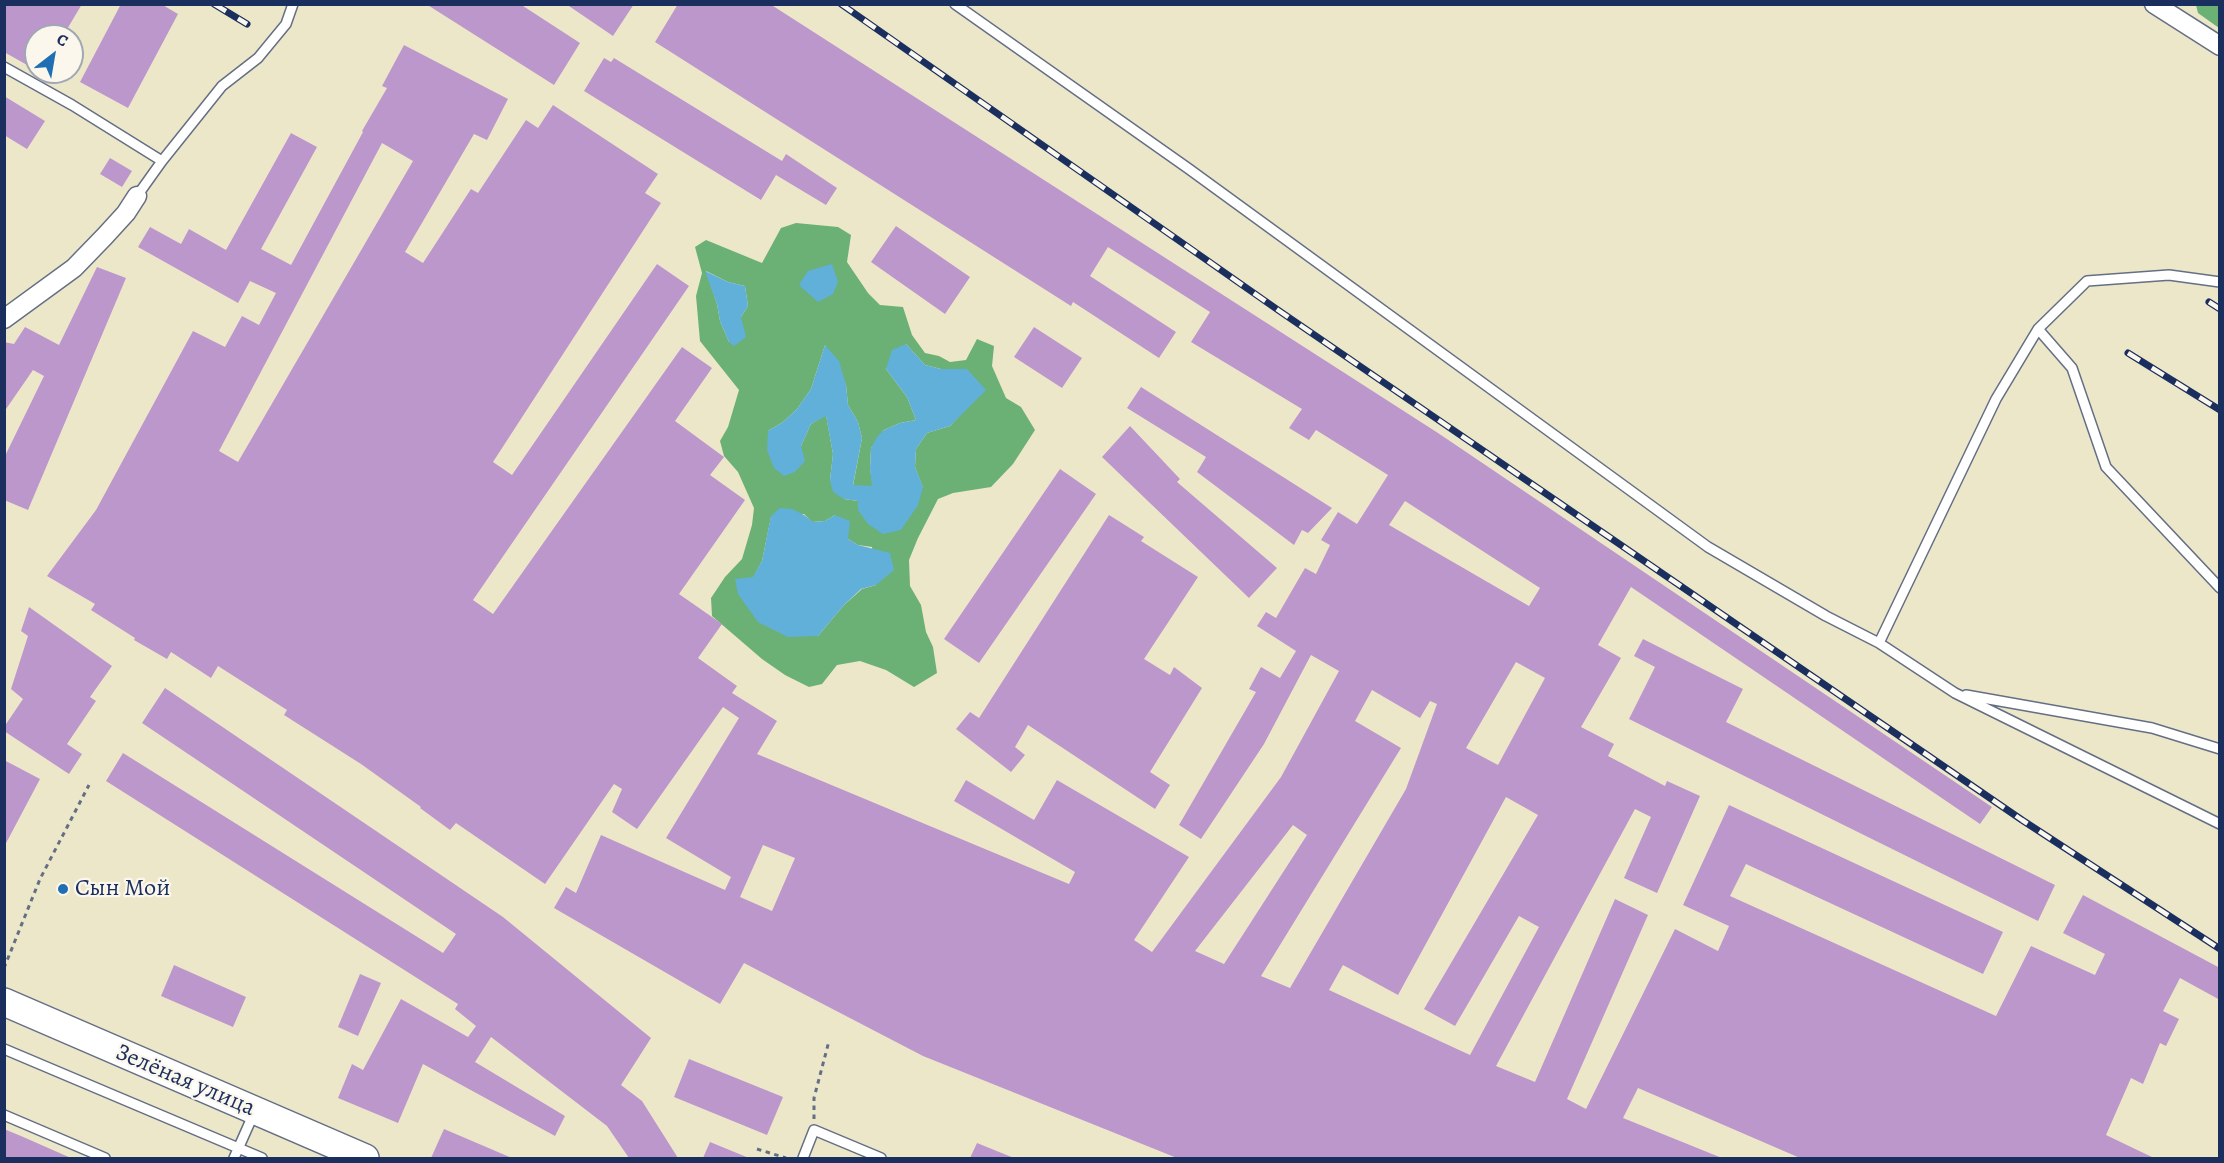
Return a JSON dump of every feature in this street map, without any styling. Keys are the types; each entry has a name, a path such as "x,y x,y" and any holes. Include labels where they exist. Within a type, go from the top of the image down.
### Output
{"main road":[{"name":"Зелёная улица","path":"4,1002 365,1158"}],"street":[{"path":"2154,4 2220,46"},
{"path":"4,319 74,268 112,228 137,196"}],"lane":[{"path":"137,196 222,86 258,58 286,24 293,4"},
{"path":"955,4 1189,169 1708,547 1826,616 1879,643 1955,693 2220,824"},
{"path":"4,67 72,105 162,161"},
{"path":"1879,643 1996,399 2038,329 2087,281 2169,275 2220,282"},
{"path":"2038,329 2072,368 2106,467 2220,588"},
{"path":"1955,693 2152,728 2220,749"},
{"path":"4,1049 262,1158"},
{"path":"234,1158 255,1111"},
{"path":"4,1115 105,1158"},
{"path":"803,1158 814,1130 881,1158"}],"path":[{"path":"4,968 40,879 89,785"},
{"path":"814,1130 814,1098 829,1041"},
{"path":"757,1149 786,1158"}],"green space":[{"path":"2196,5 2219,5 2219,28 2198,13"},
{"path":"796,223 838,227 851,235 847,262 868,293 880,305 903,307 912,335 925,353 939,356 950,362 966,360 977,339 994,346 992,366 1006,398 1021,407 1035,430 1013,464 991,487 953,493 938,499 918,538 909,560 910,586 921,605 926,632 933,647 937,673 914,687 886,670 860,661 837,665 822,684 809,687 785,675 762,659 712,616 711,598 725,577 742,559 752,525 754,508 738,472 724,456 720,441 728,427 739,390 700,341 696,296 702,273 695,247 706,240 762,263 781,228","holes":["706,271 728,282 745,286 748,306 729,342 720,321","906,344 925,365 941,369 967,369 963,412 950,426 927,433 916,449 915,467 923,488 858,501 844,499 830,480 833,454 826,415 811,424 801,446 768,431 783,422 797,409 811,389 825,345 846,385 848,405 858,422 862,438 853,486 873,486 870,469 871,448 884,430 900,423 916,420 907,397 886,369","804,514 812,522 825,521 835,515 848,539 858,545 872,547 876,585 862,589 844,605 818,636 753,578 762,561 771,517"]}],"water":[{"path":"832,264 838,282 833,294 818,302 799,285 808,271"},
{"path":"705,271 728,282 745,286 748,306 741,317 746,337 734,346 729,342 720,321 717,304"},
{"path":"906,344 925,365 941,369 967,369 986,390 950,426 927,433 916,449 915,467 923,487 918,505 901,530 883,534 868,524 858,510 858,501 844,499 833,492 830,480 833,454 826,416 811,424 801,446 805,461 795,472 784,476 774,468 767,450 768,431 783,422 797,409 811,389 825,345 839,361 846,385 848,405 858,422 862,438 853,485 872,486 871,448 877,437 884,430 900,423 916,420 907,397 886,369 892,350"},
{"path":"780,508 792,509 813,522 825,521 835,515 850,521 848,539 858,545 890,553 894,570 876,585 861,589 818,636 788,637 758,622 738,594 735,579 753,577 762,561 771,516"}],"building":[{"path":"4,4 82,4 70,24 24,24 24,63 4,52"},
{"path":"121,4 161,4 178,14 128,108 84,84 84,74"},
{"path":"426,4 520,4 580,43 554,85"},
{"path":"566,4 634,4 613,36"},
{"path":"678,4 770,4 1438,433 1992,807 1980,824 1631,587 1598,645 1621,658 1581,727 1614,744 1608,756 1665,786 1667,781 1700,796 1657,893 1624,878 1651,817 1635,809 1496,1066 1535,1082 1615,899 1648,915 1567,1099 1586,1109 1675,929 1718,951 1729,926 1683,905 1729,805 2003,932 1983,974 1746,864 1730,896 1996,1016 2031,946 2095,975 2105,954 2063,933 2083,895 2220,968 2220,1000 2180,978 2163,1011 2179,1019 2166,1046 2160,1043 2143,1084 2131,1078 2106,1135 2154,1158 1800,1158 1638,1088 1623,1118 1722,1158 1177,1158 923,1056 744,963 720,1004 554,908 566,887 576,893 601,835 725,890 731,877 666,838 739,718 723,707 637,829 612,812 622,789 614,784 545,884 456,823 450,830 361,764 284,715 287,710 218,666 211,678 171,652 167,659 134,640 135,638 91,610 95,604 47,576 96,510 193,331 225,347 242,316 259,325 276,293 250,281 238,303 138,247 150,227 181,244 189,229 226,250 291,133 317,147 261,249 291,265 387,88 382,86 404,45 508,99 487,140 474,134 405,252 423,263 471,189 478,193 526,120 538,128 553,105 658,174 645,193 661,203 493,462 512,475 657,264 689,286 473,600 493,614 682,347 712,368 675,421 724,457 710,475 745,500 679,594 722,624 698,658 737,686 732,693 777,721 757,754 1069,884 1075,872 954,801 966,780 1034,820 1057,780 1189,857 1134,940 1152,952 1281,777 1339,671 1311,655 1264,744 1201,839 1179,825 1256,692 1249,689 1261,667 1280,678 1296,651 1257,626 1266,612 1276,618 1305,568 1316,574 1330,545 1321,540 1338,512 1357,524 1388,475 1316,430 1309,440 1289,428 1302,409 1191,342 1210,312 1108,247 1090,276 1176,332 1159,358 1073,302 1071,306 655,42","holes":["382,143 413,161 238,462 219,451","1405,501 1540,588 1529,606 1389,525","1516,662 1545,678 1498,765 1466,748","1372,690 1420,718 1430,701 1437,704 1406,789 1290,988 1261,976 1401,748 1355,721","1506,797 1538,815 1424,1009 1455,1026 1519,916 1539,927 1470,1055 1329,990 1343,965 1398,995","1293,825 1307,835 1224,964 1195,951","763,845 795,858 772,911 740,897"]},
{"path":"604,58 611,62 614,58 782,161 786,154 837,188 826,205 776,175 761,200 584,91"},
{"path":"4,96 45,121 27,149 4,135"},
{"path":"110,158 132,171 122,187 100,174"},
{"path":"896,226 970,277 945,314 871,262"},
{"path":"97,267 126,278 28,510 4,500 4,458 44,376 33,370 4,412 4,342 14,344 25,327 59,345"},
{"path":"1034,327 1082,358 1062,388 1014,357"},
{"path":"1141,387 1332,508 1308,533 1302,530 1294,545 1197,472 1206,457 1127,408"},
{"path":"1130,426 1180,479 1177,482 1277,568 1249,598 1102,457"},
{"path":"1060,469 1096,494 979,663 944,639"},
{"path":"1109,515 1144,537 1141,541 1198,577 1144,659 1170,675 1174,667 1202,688 1150,772 1170,785 1155,809 1028,725 1015,747 1025,755 1011,772 956,729 970,712 979,718"},
{"path":"29,607 112,666 90,697 96,701 67,744 82,754 69,774 4,731 4,727 23,699 11,689 28,636 21,631"},
{"path":"1643,639 1743,689 1726,722 2055,885 2038,921 1629,719 1655,667 1634,656"},
{"path":"165,688 503,917 651,1038 621,1085 642,1101 678,1158 629,1158 607,1126 491,1037 475,1062 565,1116 555,1136 423,1064 398,1123 338,1098 352,1064 363,1070 401,999 468,1037 476,1026 455,1009 458,1004 106,781 123,753 443,953 456,934 142,723"},
{"path":"4,760 40,779 4,847"},
{"path":"174,965 246,997 233,1027 161,996"},
{"path":"360,974 381,983 358,1036 338,1027"},
{"path":"689,1059 783,1097 767,1135 674,1097"},
{"path":"4,1129 21,1136 71,1158 4,1158"},
{"path":"444,1129 512,1158 431,1158"},
{"path":"710,1142 749,1158 703,1158"},
{"path":"977,1143 1014,1158 970,1158"}],"railway":[{"path":"214,4 247,24"},
{"path":"841,4 1278,310 2022,820 2220,949"},
{"path":"2209,302 2220,309"},
{"path":"2128,353 2220,410"}],"place":[{"name":"Сын Мой","path":"63,889"}]}
